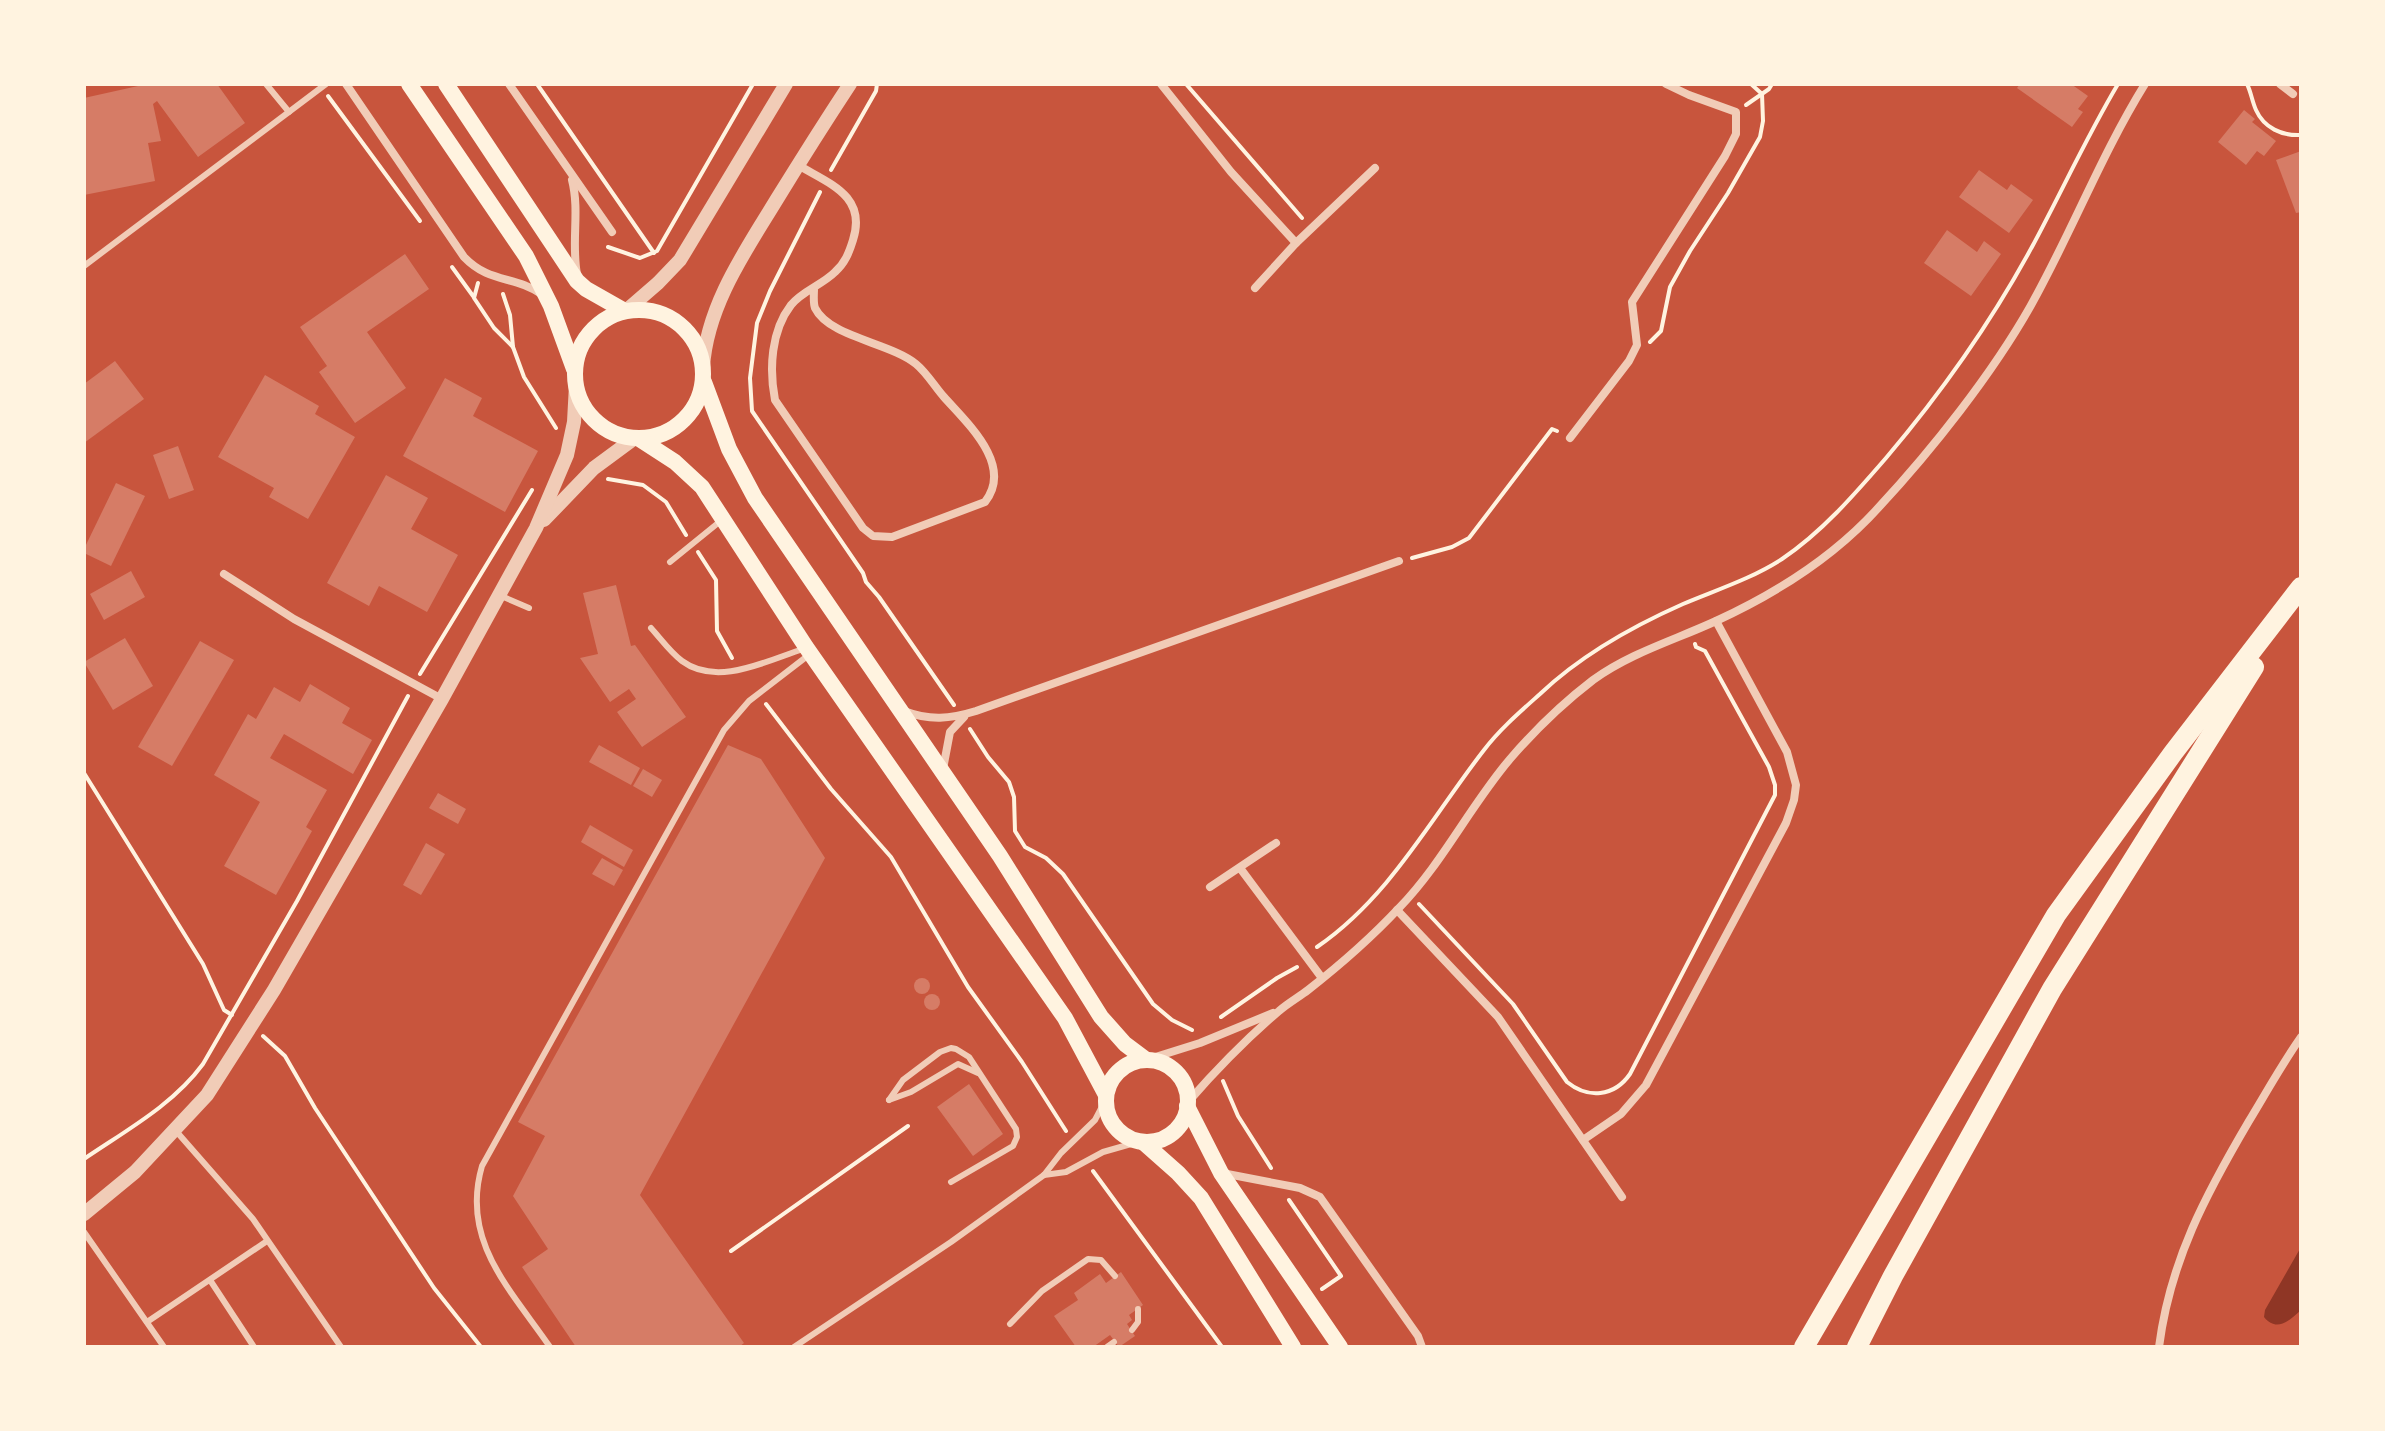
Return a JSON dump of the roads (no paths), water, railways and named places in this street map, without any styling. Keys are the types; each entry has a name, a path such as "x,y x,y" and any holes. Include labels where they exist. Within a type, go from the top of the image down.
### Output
{"main road":[{"path":"409,84 520,246 547,297 584,406 594,421 616,434 637,438 660,434 685,419 696,405 704,374"},
{"path":"446,84 580,284 625,310 657,313 678,324 699,348 704,374 729,449 744,481 1000,856 1101,1017 1125,1044 1147,1059 1162,1062 1185,1084 1188,1104 1221,1173 1340,1347"},
{"path":"576,378 580,347 591,331 604,320 625,310"},
{"path":"637,438 692,476 711,499 808,650 1065,1018 1106,1097 1108,1117 1113,1126 1140,1142 1178,1173 1201,1198 1293,1347"},
{"path":"1804,1347 2056,915 2173,753 2301,588"},
{"path":"1857,1347 2052,989 2301,588"},
{"path":"1106,1097 1112,1078 1119,1070 1147,1059"},
{"path":"1140,1142 1159,1141 1174,1133 1184,1120 1188,1104"}],"street":[{"path":"346,84 464,257 479,271 528,285 547,297"},
{"path":"509,84 612,232"},
{"path":"625,310 680,260 786,84"},
{"path":"704,374 705,344 723,295 753,239 850,84"},
{"path":"1161,84 1231,172 1296,243"},
{"path":"1570,438 1629,361 1637,345 1632,302 1736,134 1736,112 1666,84"},
{"path":"1188,1104 1216,1070 1281,1009 1322,978 1397,910 1509,760 1561,705 1597,677 1640,653 1716,621 1818,564 1850,538 1879,508 1924,455 1996,360 2029,309 2145,84"},
{"path":"2280,84 2293,94"},
{"path":"798,165 852,201 857,214 857,229 843,263 814,289 793,302 777,330 772,382 775,400 863,528 873,536 892,537 985,502 991,495 995,476 981,440 918,365 896,351 837,328 823,316 815,307 814,289"},
{"path":"1255,288 1296,243 1375,168"},
{"path":"570,172 576,202 575,263 580,284"},
{"path":"84,1214 135,1172 176,1130 207,1095 251,1028 442,699 536,528 570,446 576,378"},
{"path":"536,528 594,468 637,438"},
{"path":"900,710 936,719 962,717 1399,561"},
{"path":"224,574 294,619 442,699"},
{"path":"1583,1140 1621,1114 1646,1085 1786,823 1794,800 1796,785 1787,752 1716,621"},
{"path":"942,770 950,732 962,717"},
{"path":"1210,887 1276,843"},
{"path":"1240,868 1322,978"},
{"path":"1397,910 1498,1017 1622,1197"},
{"path":"1147,1059 1200,1043 1281,1009"},
{"path":"2159,1347 2167,1297 2208,1192 2301,1037"},
{"path":"1221,1173 1306,1190 1323,1201 1418,1336 1422,1347"}],"lane":[{"path":"266,84 289,112"},
{"path":"84,266 324,86"},
{"path":"670,562 723,518"},
{"path":"498,595 529,608"},
{"path":"651,628 677,657 698,670 715,672 739,669 808,650"},
{"path":"550,1347 489,1258 476,1205 482,1166 715,744 736,714 808,650"},
{"path":"951,1182 1013,1146 1016,1141 1016,1129 980,1073 969,1057 951,1048 940,1052 903,1080 889,1100 911,1092 958,1064 980,1073"},
{"path":"794,1347 951,1242 1044,1175 1095,1120 1106,1097"},
{"path":"176,1130 253,1219 341,1347"},
{"path":"1044,1175 1066,1172 1103,1152 1140,1142"},
{"path":"84,1232 164,1347"},
{"path":"147,1322 267,1241"},
{"path":"1010,1324 1042,1291 1088,1259 1101,1260 1115,1276"},
{"path":"210,1280 254,1347"},
{"path":"1132,1330 1138,1322 1138,1309"},
{"path":"1107,1347 1114,1342"}]}
